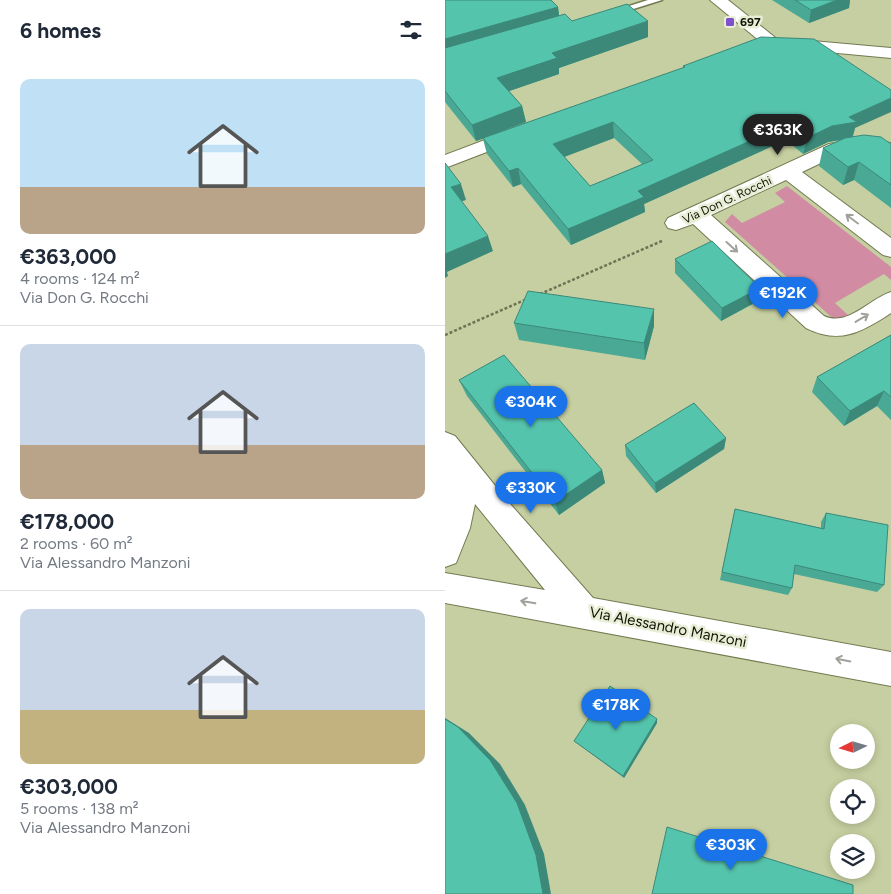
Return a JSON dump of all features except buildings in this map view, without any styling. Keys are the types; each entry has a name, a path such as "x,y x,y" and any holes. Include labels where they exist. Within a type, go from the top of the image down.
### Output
{"street":[{"path":"718,0 773,43"},
{"path":"745,46 773,43 891,53"},
{"path":"445,162 535,127"},
{"name":"Via Don G. Rocchi","path":"686,219 841,147 859,145 891,148"},
{"path":"789,170 891,249"},
{"path":"686,219 815,322 824,327 846,327 891,301"},
{"path":"445,444 495,507 584,612"},
{"path":"445,449 460,482 461,500 457,521 445,553"},
{"name":"Via Alessandro Manzoni","path":"445,588 891,669"}],"lane":[{"path":"601,16 658,0"}],"path":[{"path":"445,335 672,237 686,219"}],"shaded area":[{"path":"787,186 891,267 891,280 884,274 835,303 849,316 837,322 725,222 732,214 742,223 785,202 775,193"}],"place":[{"name":"697","path":"730,22"}]}
